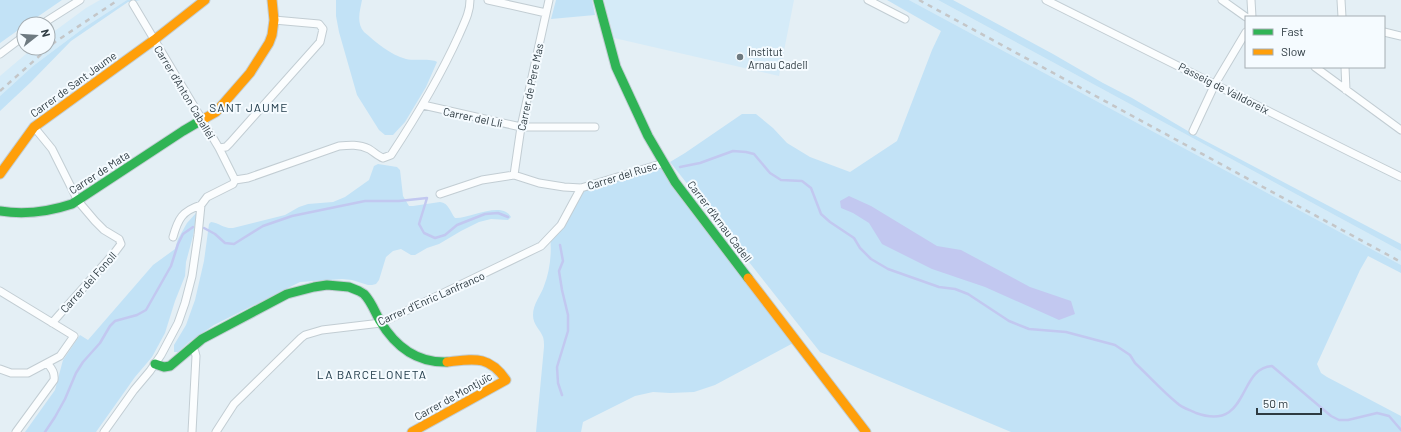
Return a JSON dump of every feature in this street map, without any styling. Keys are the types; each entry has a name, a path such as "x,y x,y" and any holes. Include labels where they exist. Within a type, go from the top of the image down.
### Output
{"street":[{"path":"55,16 80,0"},
{"name":"Carrer de Sant Jaume","path":"0,174 34,127 154,40 205,0"},
{"name":"Carrer de Mata","path":"0,211 25,214 42,213 59,209 78,201 201,120 216,112 250,74 269,43 272,35 274,20 272,0"},
{"path":"174,237 176,226 180,218 189,210 201,205 208,198 233,184 236,180 248,178 339,146 347,145 361,147 380,157 387,157 391,155 423,105 454,45 470,10 470,0"},
{"path":"488,0 546,13"},
{"name":"Carrer de Pere Mas","path":"514,175 521,127 549,0"},
{"name":"Carrer d'Arnau Cadell","path":"598,0 616,67 648,136 675,182 866,432"},
{"path":"868,0 905,19"},
{"name":"Passeig de Valldoreix","path":"1046,0 1401,177"},
{"path":"1222,0 1245,16"},
{"path":"1251,0 1252,16"},
{"path":"1341,0 1342,16"},
{"name":"Carrer d'Anton Caballéi","path":"132,4 219,148 236,180"},
{"path":"219,148 226,147 230,143 320,42 323,29 318,24 274,20"},
{"path":"1385,32 1401,36"},
{"path":"1194,131 1215,84 1245,34"},
{"path":"0,54 16,42"},
{"path":"1316,68 1401,130"},
{"path":"1345,68 1346,90"},
{"name":"Carrer del Lli","path":"423,105 521,127 595,127"},
{"name":"Carrer del Fonoll","path":"34,127 52,149 78,201 100,227 119,239 121,242 121,245 52,323"},
{"name":"Carrer del Rusc","path":"440,194 482,180 514,175 539,183 581,188 664,163"},
{"name":"Carrer d'Enric Lanfranco","path":"216,432 234,404 305,335 322,330 381,323 541,246 561,225 581,188"},
{"path":"104,432 155,364 174,334 185,303 196,254 201,205"},
{"path":"155,364 160,367 168,366 203,338 283,295 313,286 340,286 355,288 367,297 381,323"},
{"path":"0,291 74,336 60,356 48,364 28,373 10,373 0,369"},
{"name":"Carrer de Montjuïc","path":"381,323 387,333 403,348 420,358 436,362 472,360 484,361 495,366 506,380 412,432"},
{"path":"191,347 196,356 192,432"},
{"path":"16,432 54,380 55,375 48,364"}],"shaded area":[{"path":"0,0 62,0 39,16 16,16 16,32 0,43"},
{"path":"100,0 127,0 85,27 56,49 56,30 86,8"},
{"path":"127,0 141,0 128,2 71,41 31,82 0,111 0,96 46,56 56,56 56,49 85,27"},
{"path":"336,0 362,0 359,20 364,32 389,51 406,59 431,60 437,62 426,87 405,122 393,135 385,135 379,130 357,95 339,32 336,16"},
{"path":"556,0 592,0 595,15 551,19"},
{"name":"Institut Arnau Cadell","path":"604,0 794,0 779,76 614,38"},
{"path":"887,0 909,0 1401,265 1401,273 1368,256 1360,270 1317,364 1321,373 1327,377 1401,416 1401,432 1011,432 820,352 670,162 742,114 756,114 773,128 787,143 810,157 850,172 897,141 932,50 941,31"},
{"path":"909,0 938,0 1401,251 1401,265"},
{"path":"938,0 953,0 1053,54 1198,137 1401,244 1401,251"},
{"path":"24,56 46,56 0,96 0,76"},
{"path":"664,163 797,341 715,385 694,392 653,392 635,396 583,422 581,432 536,432 544,345 543,337 533,318 533,311 548,274 551,255 550,237 581,188"},
{"path":"378,164 397,167 400,170 403,196 409,206 440,202 447,206 455,218 461,218 493,210 507,212 511,217 508,220 491,219 479,222 439,244 427,248 415,255 411,255 401,249 393,251 386,257 379,280 376,284 368,285 352,280 342,279 300,282 214,325 189,342 178,352 174,352 174,345 186,325 195,300 204,261 209,224 211,222 227,228 233,228 285,215 308,204 333,202 345,197 369,180 374,166"},
{"path":"849,196 871,206 937,246 961,250 1030,287 1071,301 1075,314 1059,320 985,287 932,269 882,244 869,223 853,213 841,208 840,201"},
{"path":"197,212 193,236 186,262 185,276 165,333 152,357 135,377 96,432 25,432 55,390 63,360 80,335 88,340 153,265 175,249 178,239 187,223"}],"waterway":[{"path":"680,167 700,163 733,151 754,154 770,173 781,180 802,181 811,188 821,214 854,238 860,248 871,259 888,269 939,287 955,289 968,294 1009,321 1029,329 1066,332 1115,345 1130,355 1135,363 1179,405 1196,413 1213,417 1226,414 1235,407 1253,377 1261,369 1272,366 1331,416 1339,420 1348,420 1377,413 1389,416 1401,430"},
{"path":"204,228 215,234 225,243 234,244 263,226 292,216 365,201 399,201 427,198 419,224 424,233 435,238 445,235 457,225 485,214 498,213 508,217"},
{"path":"45,432 65,399 76,373 83,362 100,343 110,326 115,321 137,315 146,310 171,266 183,234 193,227"},
{"path":"560,245 563,261 559,271 568,315 568,331 557,367 558,383 562,395"}],"railway":[{"path":"0,91 55,42 118,0"},
{"path":"919,0 1401,262"}],"traffic: fast":[{"path":"598,0 616,67 648,136 675,182 748,278"},
{"path":"0,211 18,213 36,212 72,204 200,121"},
{"path":"155,364 164,367 170,366 202,339 287,294 327,285 349,287 364,294 371,303 386,330 400,345 426,360 447,362"}],"traffic: slow":[{"path":"0,174 34,127 154,40 205,0"},
{"path":"200,121 216,112 250,73 269,43 272,35 274,20 272,0"},
{"path":"748,278 866,432"},
{"path":"412,432 506,380 493,366 480,360 447,362"}],"place":[{"name":"Institut Arnau Cadell","path":"740,57"}],"district":[{"name":"SANT JAUME","path":"249,107"},
{"name":"LA BARCELONETA","path":"372,374"}]}
